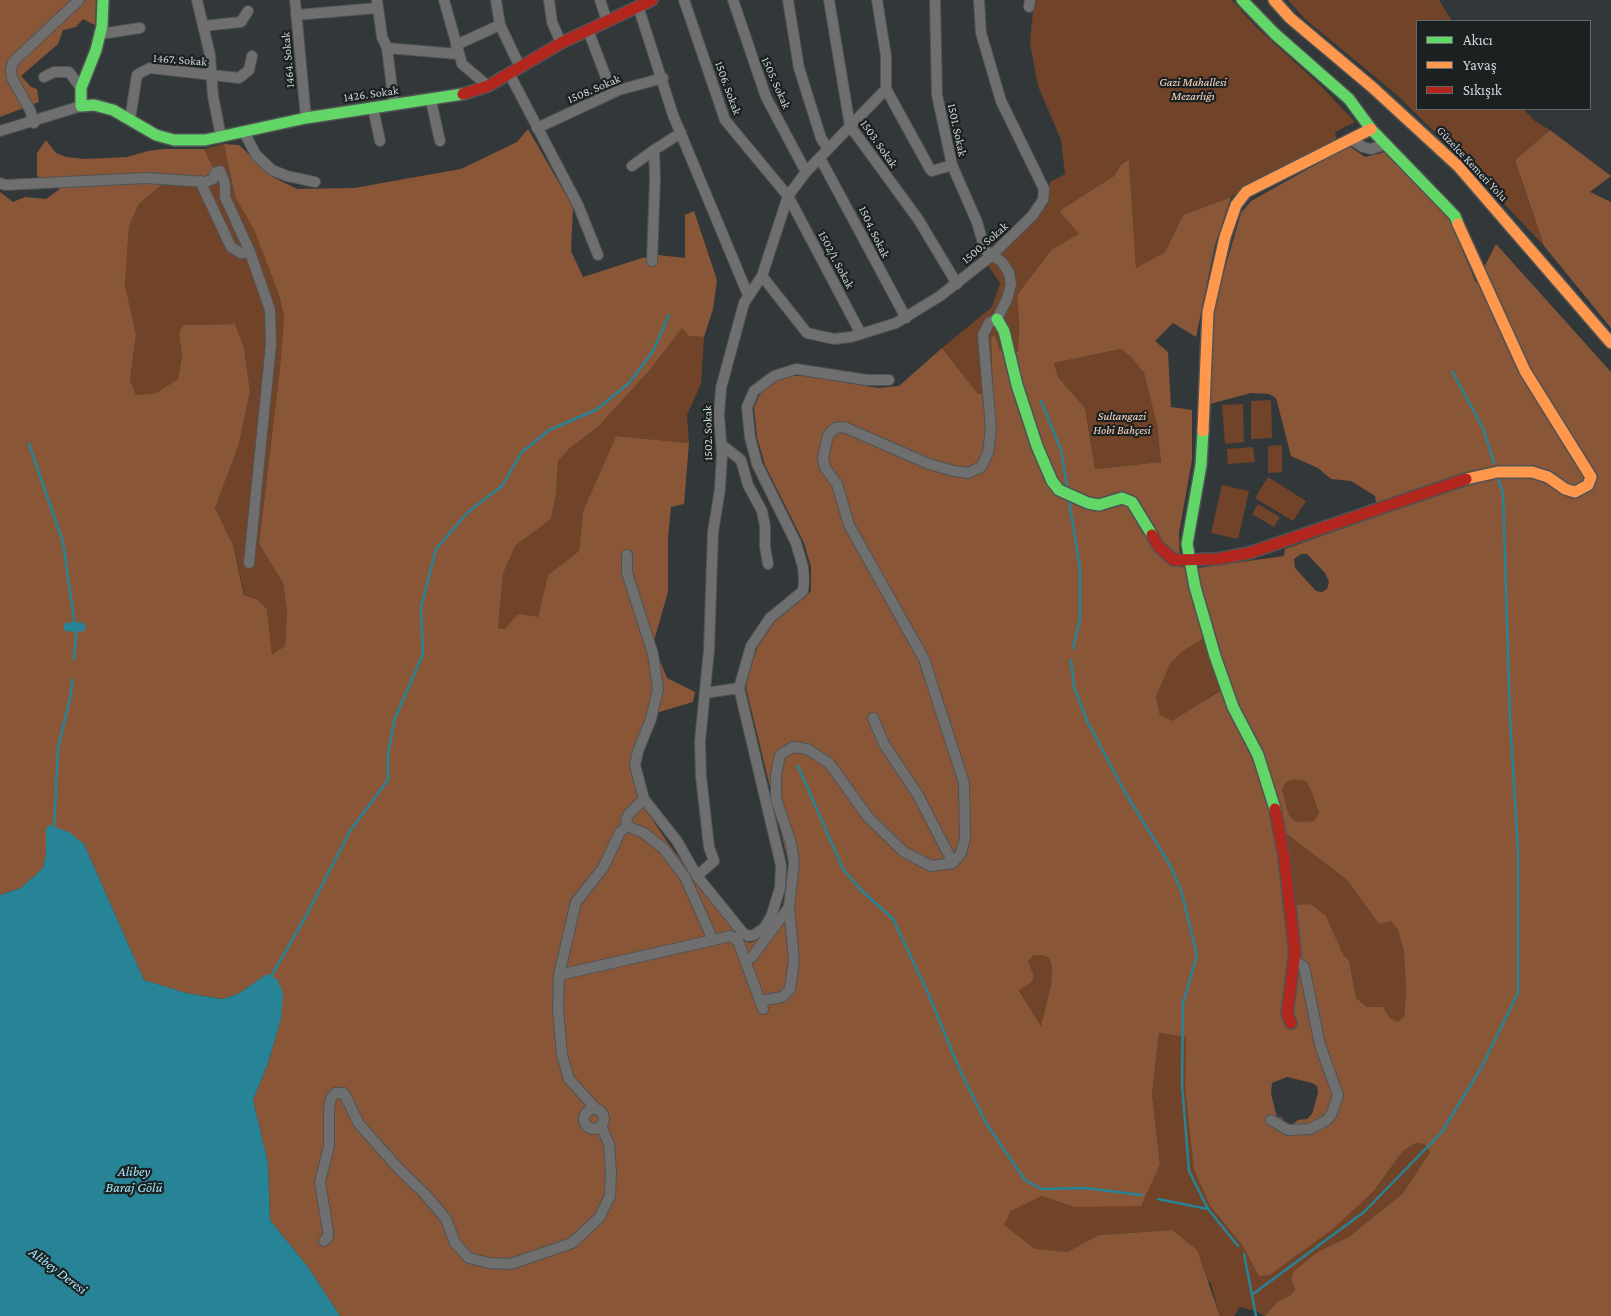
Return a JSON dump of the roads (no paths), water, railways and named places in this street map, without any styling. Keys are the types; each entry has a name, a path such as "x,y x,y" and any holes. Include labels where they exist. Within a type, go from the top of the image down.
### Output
{"street":[{"path":"33,120 12,78 13,62 79,0"},
{"path":"0,132 71,103 81,106 81,88 100,34 103,0"},
{"path":"197,0 210,54 212,96 220,137"},
{"name":"1464. Sokak","path":"295,0 306,118"},
{"path":"444,0 462,64 488,86"},
{"path":"496,0 500,24 520,68"},
{"path":"548,0 552,22 561,43"},
{"path":"600,0 607,21"},
{"name":"1506. Sokak","path":"684,0 726,120 788,196"},
{"name":"1505. Sokak","path":"732,0 766,97 806,172"},
{"path":"788,0 799,68 821,138 828,149"},
{"name":"1503. Sokak","path":"829,0 850,126 918,219 957,284"},
{"path":"876,0 886,56 886,89 930,169 932,171 952,165"},
{"name":"1501. Sokak","path":"935,0 937,96 952,165 976,222 985,250 991,256 997,256 1002,262 1011,284 1007,299 997,319 989,323 983,335 992,428 988,453 981,467 968,473 928,464 844,427 835,428 828,435 823,458 825,468 837,484 848,525 924,659 937,695 964,783 965,838 961,853 953,863"},
{"name":"1500. Sokak","path":"762,276 807,334 834,339 861,334 906,318 957,284 991,256 1032,216 1043,200 1044,189 1001,101 982,33 979,0"},
{"path":"997,319 1004,331 1017,385 1037,446 1052,481 1059,490 1088,503 1099,505 1122,498 1132,502 1166,554 1174,560 1189,561 1249,553 1484,474 1532,472 1548,477 1565,489 1575,492 1588,485 1591,477 1525,371 1455,216 1371,128 1348,99 1274,34 1242,0"},
{"path":"1253,0 1356,95 1368,113 1371,128"},
{"name":"Güzelce Kemeri Yolu","path":"1274,0 1290,18 1372,87 1458,166 1611,343"},
{"path":"646,2 673,115 748,296"},
{"name":"1426. Sokak","path":"81,106 94,105 130,118 156,135 174,140 205,140 306,118 394,104 431,101 465,94 488,86 561,43 646,2"},
{"path":"296,15 377,4 382,37 387,48 394,104"},
{"path":"204,26 241,22 248,11"},
{"path":"387,48 457,50 500,24"},
{"path":"100,34 140,28"},
{"path":"588,30 612,93"},
{"name":"1467. Sokak","path":"130,118 137,75 142,72 150,68 239,78 249,70 252,56"},
{"path":"44,77 54,72 69,72 81,88"},
{"path":"510,74 578,205 598,255"},
{"name":"1508. Sokak","path":"537,128 612,93 663,78"},
{"name":"1502. Sokak","path":"697,876 714,861 709,847 700,776 700,741 709,650 712,532 720,489 722,445 718,416 721,388 734,335 748,296 762,276 788,196 806,172 886,89"},
{"path":"431,101 440,141"},
{"path":"373,108 380,140"},
{"path":"0,125 33,120"},
{"path":"1291,1024 1287,1014 1294,960 1293,927 1284,856 1273,800 1258,755 1233,707 1215,656 1189,561 1187,544 1201,465 1208,312 1225,237 1236,205 1246,192 1371,128"},
{"path":"244,132 256,155 272,170 287,176 315,182"},
{"path":"632,166 681,134"},
{"path":"1351,138 1363,147 1371,149 1386,144"},
{"path":"652,261 655,179 654,150"},
{"name":"1504. Sokak","path":"820,158 906,318"},
{"path":"0,183 5,185 146,178 206,182 213,179 216,172 220,171 225,184 225,197 250,252 270,310 271,344 249,563"},
{"path":"200,181 231,247 241,253 250,252"},
{"name":"1502/1. Sokak","path":"788,196 861,334"},
{"path":"627,556 627,573 653,654 658,689 651,719 638,751 635,765 644,798 677,841 697,876 743,933 748,936 754,935 764,928 772,917 780,888 781,865 739,688 751,646 770,618 804,591 803,567 796,543 758,464 750,437 747,407 754,391 774,376 796,369 867,380 889,380"},
{"path":"722,445 741,460 758,464"},
{"path":"741,460 748,485 762,511 768,564"},
{"path":"705,693 739,688"},
{"path":"559,976 731,936 736,938 762,1005 782,997 790,989 794,960 789,907 794,863 791,843 776,799 776,775 780,755 793,747 808,749 829,763 868,817 904,852 930,866 953,863 918,795 884,744 874,718"},
{"path":"627,826 626,820 629,814 644,798"},
{"path":"627,826 644,833 664,849 685,876 713,940"},
{"path":"324,1241 328,1237 328,1231 320,1182 329,1146 329,1108 331,1098 335,1093 344,1093 359,1124 399,1169 424,1192 446,1220 455,1243 469,1258 488,1263 511,1264 572,1243 599,1218 610,1196 609,1144 601,1126 603,1117 569,1079 560,1037 558,1009 559,976 576,902 603,868 620,832 627,826"},
{"path":"745,960 752,957 789,907"},
{"path":"1271,1120 1288,1130 1310,1129 1326,1120 1336,1103 1338,1095 1320,1045 1304,967 1294,960"},
{"path":"597,1110 591,1110 586,1113 584,1122 592,1129 601,1126"}],"water":[{"name":"Alibey Baraj Gölü","path":"49,825 69,832 84,844 144,980 186,993 222,999 238,994 267,974 277,979 283,993 281,1019 268,1063 253,1100 268,1163 270,1220 308,1267 340,1316 0,1316 0,895 21,888 43,868 46,854 46,828"}],"waterway":[{"path":"270,978 305,918 350,831 388,780 388,754 395,718 423,654 421,607 436,549 468,512 502,486 521,453 549,430 596,410 629,383 653,351 669,315"},
{"path":"1452,371 1483,428 1494,463"},
{"path":"1041,401 1061,450 1067,485"},
{"path":"29,444 63,542 76,635 74,659"},
{"path":"1253,1294 1364,1212 1441,1133 1481,1068 1518,993 1518,852 1510,718 1503,494 1498,479"},
{"path":"1069,501 1080,568 1080,618 1073,648"},
{"path":"68,627 81,627"},
{"path":"1071,660 1074,687 1087,721 1126,794 1170,865 1181,890 1197,955 1183,1003 1182,1084 1189,1171 1208,1209 1238,1246"},
{"path":"54,829 58,748 71,694 72,680"},
{"path":"798,766 843,869 860,889 893,919 928,993 959,1068 986,1123 1025,1180 1042,1189 1085,1188 1142,1195"},
{"path":"1158,1199 1208,1209"},
{"path":"1244,1254 1256,1316"}],"park label":[{"name":"Gazi Mahallesi Mezarlığı","path":"1193,89"},
{"name":"Sultangazi Hobi Bahçesi","path":"1122,423"}],"water label":[{"name":"Alibey Deresi","path":"58,1271"}]}
